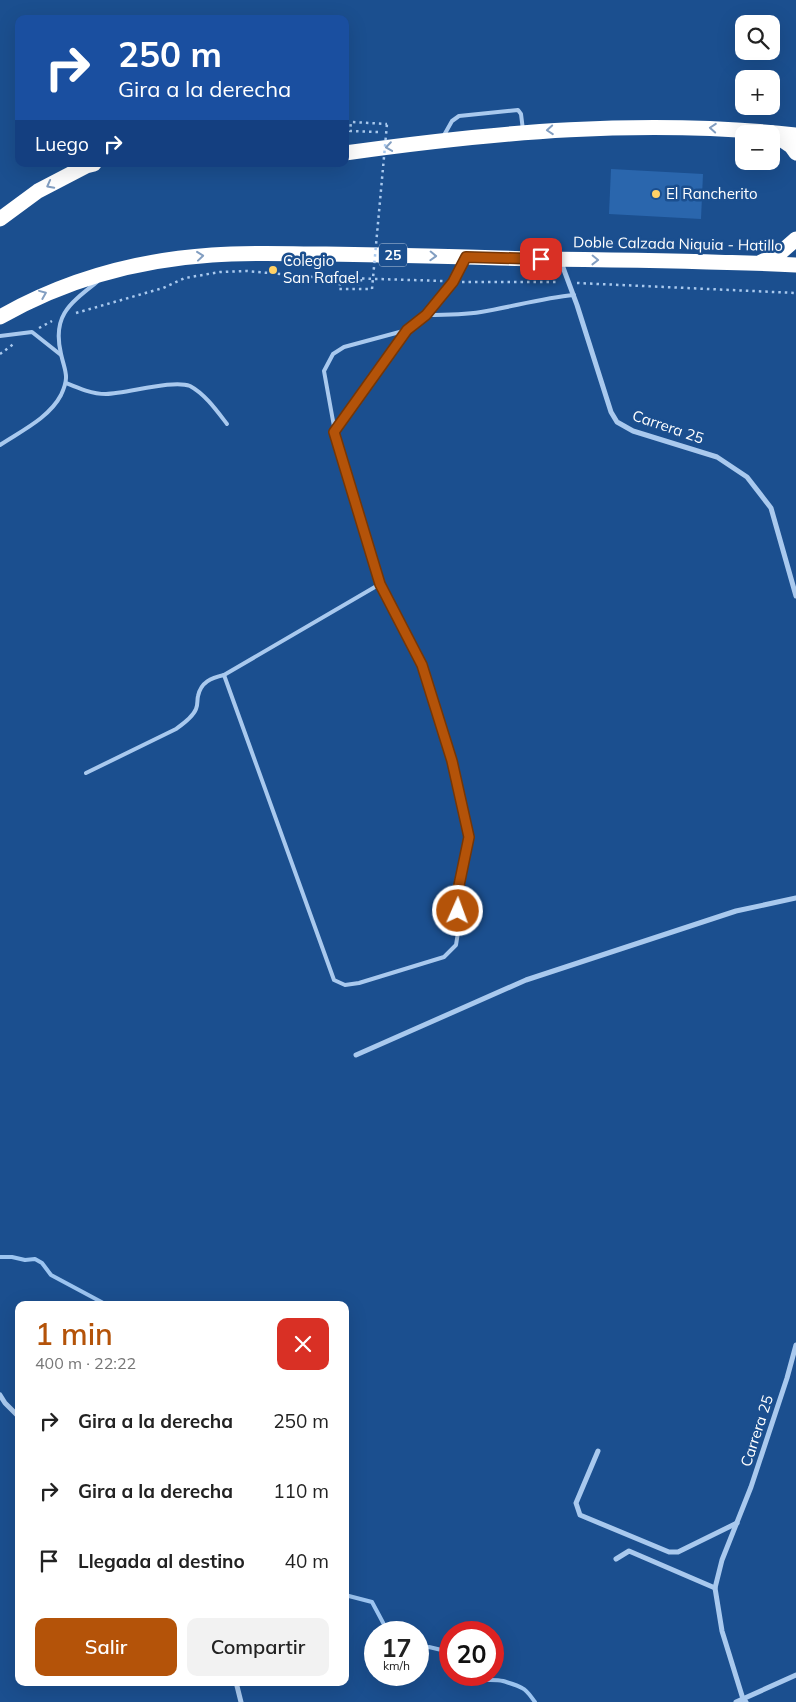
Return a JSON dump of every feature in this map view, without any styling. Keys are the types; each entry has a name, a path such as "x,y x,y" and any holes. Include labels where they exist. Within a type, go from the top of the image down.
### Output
{"highway":[{"path":"349,152 442,140 523,133 628,127 700,127 735,129"},
{"path":"780,133 796,135"},
{"path":"780,138 791,146 796,153"},
{"path":"0,219 38,191 84,167"},
{"path":"758,263 780,254 796,239"},
{"name":"Doble Calzada Niquia - Hatillo","path":"0,317 38,296 70,283 112,270 213,254 282,253 796,265"}],"street":[{"name":"Carrera 25","path":"560,259 574,295 611,412 617,422 633,431 717,457 747,477 771,508 796,596"},
{"path":"356,1055 526,980 736,911 796,898"},
{"name":"Carrera 25","path":"715,1588 722,1560 754,1478 796,1345"},
{"path":"0,1395 15,1413"},
{"path":"598,1451 576,1503 580,1515 669,1552 678,1552 737,1523"},
{"path":"616,1559 629,1551 715,1588 722,1631 745,1700"},
{"path":"736,1702 745,1700 796,1675"},
{"path":"237,1686 241,1702"}],"lane":[{"path":"442,140 452,120 459,116 518,110 521,114 523,133"},
{"path":"334,432 407,330 426,315 453,282 466,257"},
{"path":"0,445 47,414 60,396 66,383 67,370 61,354 58,332 61,318 82,294 112,270"},
{"path":"426,315 456,316 553,297 574,295"},
{"path":"224,675 334,980 345,985 444,957 456,946 459,926 457,895 469,837 452,761 422,665 380,584 334,432 324,371 333,354 344,347 407,330"},
{"path":"0,336 32,332 61,354"},
{"path":"66,383 83,390 106,394 168,385 189,386 207,400 227,424"},
{"path":"86,773 176,729 187,721 196,710 202,684 212,678 224,675 380,584"}],"path":[{"path":"361,279 361,284 340,283 339,289 372,289 387,124 351,122 350,131 378,132"},
{"name":"25","path":"0,354 32,332 61,318 163,288 185,278 220,272 247,271 312,277 453,282 569,282 796,293"}],"building":[{"name":"El Rancherito","path":"611,169 703,174 701,219 609,214"}],"waterway":[{"path":"0,1257 25,1260 35,1259 42,1263 51,1275 100,1301"},
{"path":"349,1596 372,1602 382,1621"},
{"path":"429,1647 439,1649"},
{"path":"504,1681 526,1691 535,1702"}],"place":[{"name":"El Rancherito","path":"656,194"},
{"name":"Colegio San Rafael","path":"273,270"}],"route":[{"path":"458,911 457,895 469,837 452,761 422,665 380,584 334,432 407,330 426,315 453,282 466,257 541,259"}]}
